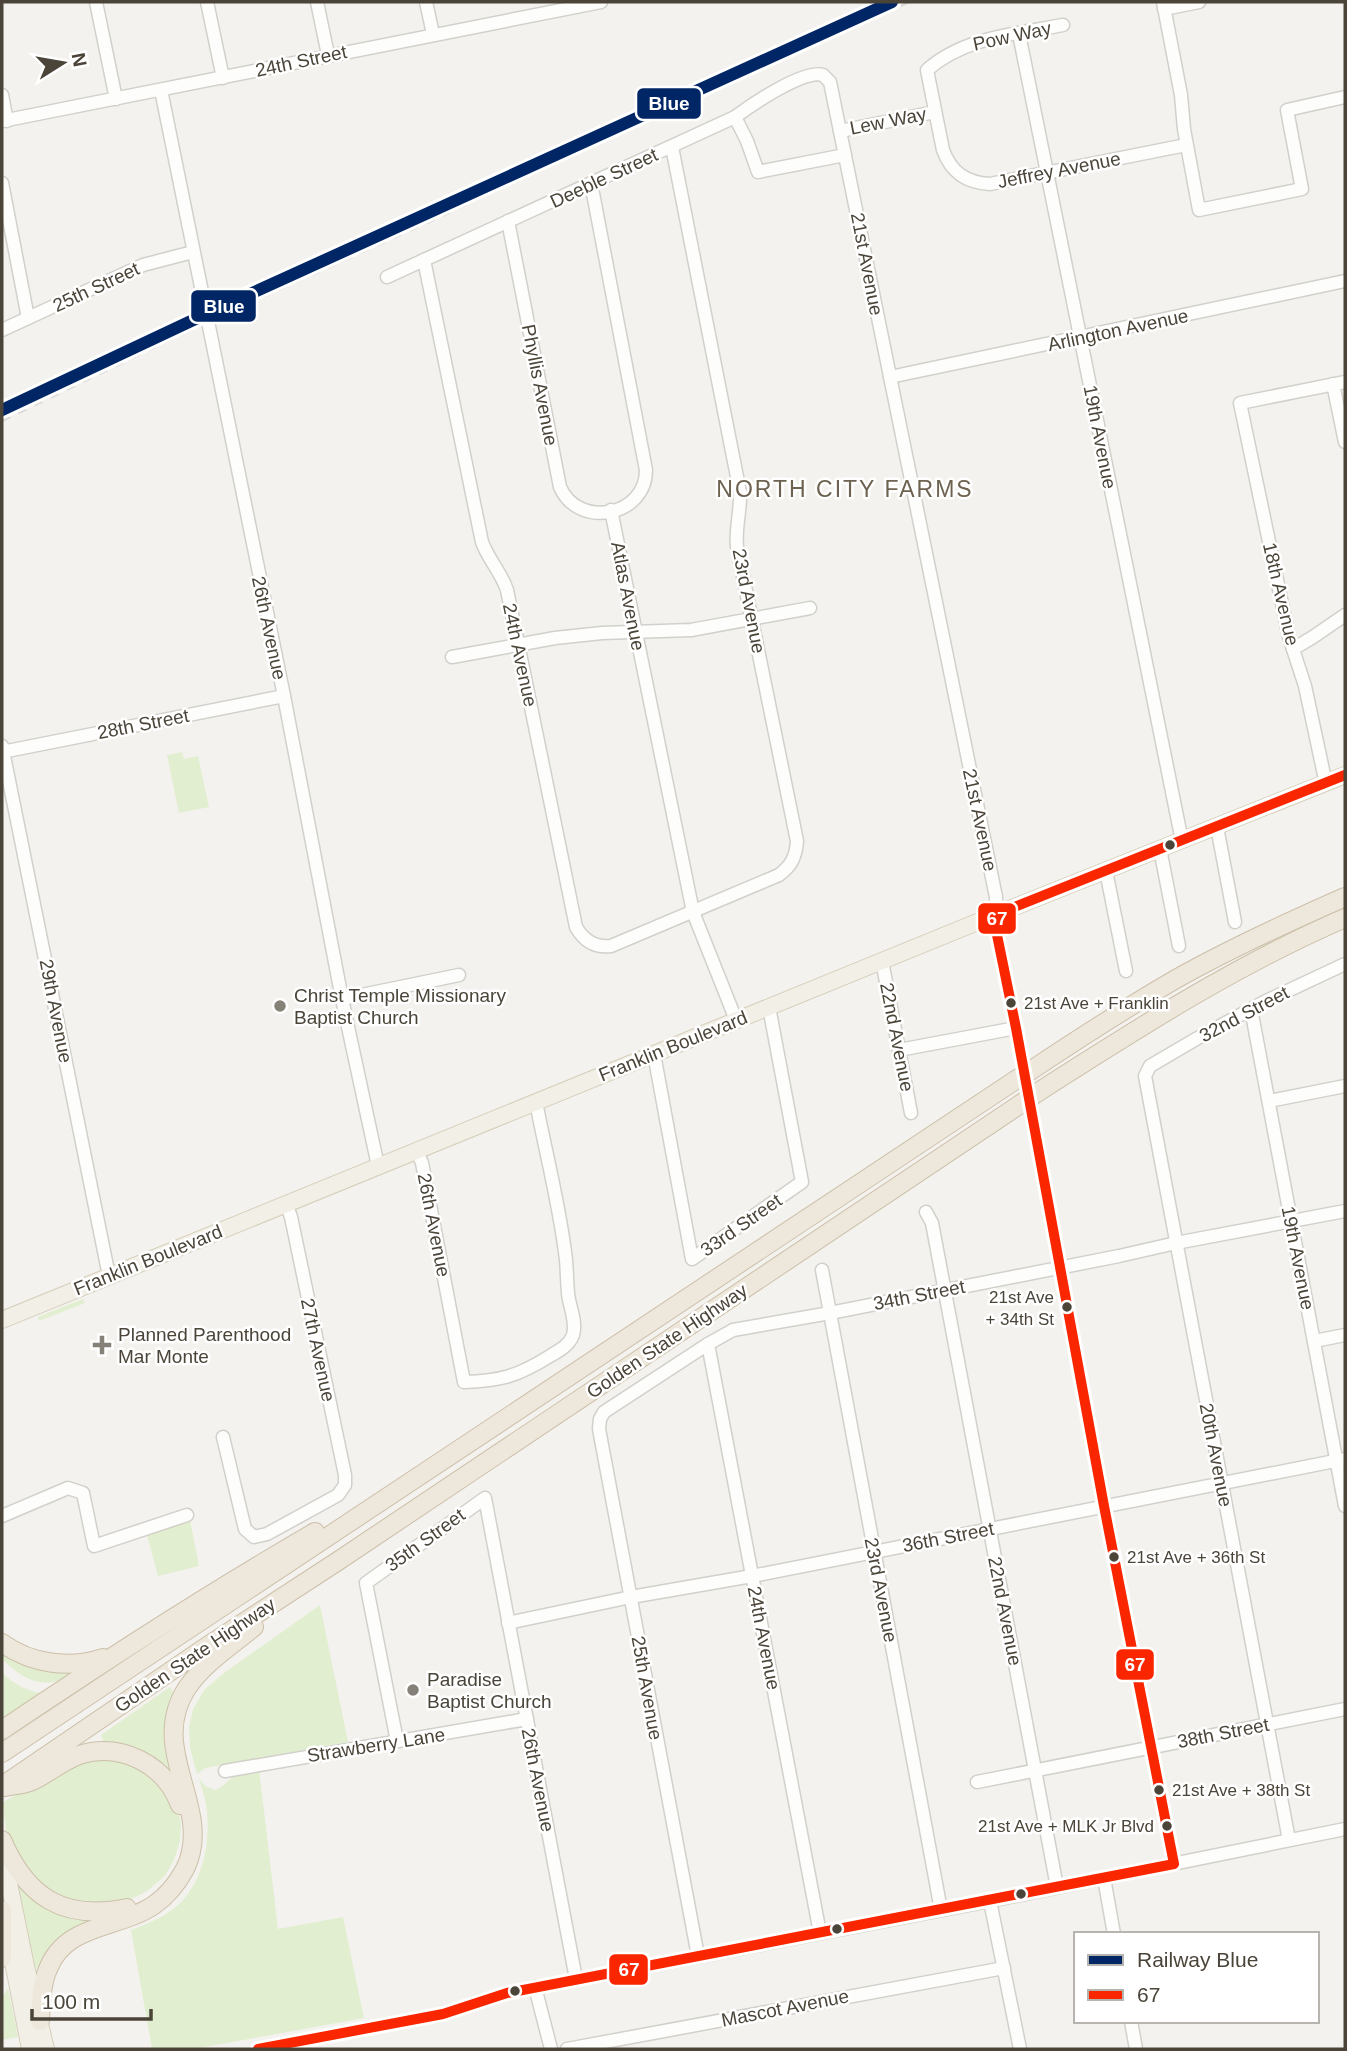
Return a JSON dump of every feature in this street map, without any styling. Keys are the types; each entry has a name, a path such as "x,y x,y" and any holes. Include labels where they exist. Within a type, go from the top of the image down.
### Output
{"highway":[{"name":"Golden State Highway","path":"2,1754 1089,1031 1178,978 1269,930 1345,897"},
{"name":"Golden State Highway","path":"2,1786 1035,1094 1139,1027 1230,976 1345,918"},
{"path":"2,1730 226,1584 293,1544 417,1477"},
{"path":"40,2021 43,1983 59,1950 73,1937 90,1929 133,1916 155,1905 173,1888 186,1867 192,1843 192,1818 174,1754 173,1732 177,1709 187,1689 201,1671 338,1561"},
{"path":"2,1643 27,1657 51,1663 72,1664 113,1656"},
{"path":"2,1786 30,1782 79,1755 120,1752 142,1760 162,1774 176,1792 183,1813 184,1835 179,1860 168,1880 142,1902 110,1912 85,1912 60,1906 38,1894 21,1876 2,1840"},
{"path":"2,1910 2,1958"}],"main road":[{"name":"Franklin Boulevard","path":"2,1320 1345,775"},
{"path":"2,1849 46,2049"},
{"path":"2,1904 30,2049"}],"street":[{"path":"96,2 116,99"},
{"path":"207,2 223,78"},
{"path":"317,2 328,55"},
{"path":"426,2 433,34"},
{"name":"24th Street","path":"4,121 433,34 537,8 601,2"},
{"path":"1199,2 1163,5 1181,95 1186,145 1199,210 1302,189 1287,110 1345,97"},
{"name":"Pow Way","path":"935,112 927,70 947,55 979,42 1063,25"},
{"name":"19th Avenue","path":"1019,34 1182,841"},
{"name":"Deeble Street","path":"387,277 672,147 735,117 769,94 818,73"},
{"name":"21st Avenue","path":"818,73 830,82 996,897 996,930 1017,1028 1104,1506 1174,1864"},
{"name":"26th Avenue","path":"161,90 284,696 342,999 378,1166"},
{"path":"2,95 4,121"},
{"name":"Jeffrey Avenue","path":"935,112 946,158 957,173 980,184 1186,145"},
{"name":"Lew Way","path":"840,131 935,112"},
{"path":"735,117 758,172 845,155"},
{"name":"23rd Avenue","path":"672,147 740,492 736,537 797,841 795,856 786,870 779,875 693,912"},
{"path":"2,183 29,318"},
{"path":"591,183 646,470 644,487 639,496 626,506 611,510"},
{"name":"Phyllis Avenue","path":"508,221 560,487 568,500 580,509 593,513 611,510"},
{"name":"25th Street","path":"2,330 143,265 193,252"},
{"name":"24th Avenue","path":"424,260 482,542 504,582 576,927 585,940 597,946 611,946 693,912"},
{"name":"Arlington Avenue","path":"890,377 1345,281"},
{"path":"1339,383 1345,442"},
{"name":"18th Avenue","path":"1326,783 1305,687 1293,649 1240,403 1339,383"},
{"name":"Atlas Avenue","path":"611,510 693,912 736,1020"},
{"path":"452,657 579,635 691,629 810,608"},
{"path":"1293,649 1345,615"},
{"name":"28th Street","path":"2,750 284,696"},
{"name":"29th Avenue","path":"2,750 109,1276"},
{"path":"1217,827 1235,922"},
{"path":"1160,849 1179,946"},
{"path":"1106,871 1126,971"},
{"name":"22nd Avenue","path":"882,961 911,1113"},
{"name":"32nd Street","path":"1146,1070 1251,1009 1345,964"},
{"path":"342,999 459,975"},
{"name":"33rd Street","path":"654,1054 692,1259 802,1182 769,1007"},
{"name":"19th Avenue","path":"1251,1009 1314,1341 1341,1460 1345,1506"},
{"path":"899,1050 1017,1028"},
{"name":"20th Avenue","path":"1146,1070 1145,1082 1289,1840"},
{"path":"1269,1101 1345,1086"},
{"name":"26th Avenue","path":"417,1151 422,1163 464,1382 509,1377 526,1371 569,1342 574,1323 568,1295 565,1251 536,1102"},
{"name":"27th Avenue","path":"223,1437 245,1530 254,1537 267,1534 338,1495 345,1485 286,1203"},
{"name":"34th Street","path":"600,1419 604,1412 733,1330 1345,1211"},
{"name":"22nd Avenue","path":"926,1212 932,1223 1057,1887"},
{"name":"23rd Avenue","path":"822,1270 941,1910"},
{"path":"1314,1341 1345,1335"},
{"name":"24th Avenue","path":"708,1344 820,1933"},
{"name":"25th Avenue","path":"600,1419 599,1429 698,1956"},
{"name":"36th Street","path":"508,1623 1341,1460"},
{"path":"2,1516 68,1488 83,1493 94,1546 187,1515"},
{"name":"26th Avenue","path":"485,1498 576,1979"},
{"name":"35th Street","path":"397,1741 366,1583 485,1498"},
{"name":"38th Street","path":"977,1782 1345,1709"},
{"name":"Strawberry Lane","path":"225,1771 527,1719"},
{"path":"258,2049 443,2014 491,1997 535,1987 990,1901 1345,1829"},
{"path":"1104,1878 1114,1932"},
{"path":"990,1901 1020,2049"},
{"name":"Mascot Avenue","path":"567,2049 1004,1968"},
{"path":"535,1987 551,2049"},
{"path":"1131,2023 1136,2049"}],"green space":[{"path":"182,752 184,759 198,756 209,807 179,813 167,755"},
{"path":"83,1299 85,1303 39,1321 38,1317"},
{"path":"190,1520 199,1566 158,1576 147,1535"},
{"path":"320,1605 348,1742 205,1768 197,1774 190,1748 189,1727 193,1709 205,1689"},
{"path":"2,1646 78,1671 57,1681 38,1682 20,1674 2,1659"},
{"path":"2,1673 20,1686 41,1693 2,1723"},
{"path":"170,1687 177,1697 177,1774 169,1776 105,1746 101,1735"},
{"path":"107,1755 143,1765 176,1802 181,1823 180,1841 165,1876 147,1891 125,1902 103,1906 62,1899 26,1873 7,1834 2,1803 71,1762"},
{"path":"259,1769 278,1929 343,1917 364,2018 194,2049 152,2049 131,1930 172,1910 183,1900 197,1879 205,1855 208,1830 199,1778 205,1786 215,1790 236,1775"},
{"path":"25,1884 88,1914 89,1923 43,1967 35,1968 18,1887"},
{"path":"8,1988 18,2037 2,2040 2,1998"}],"railway":[{"path":"2,421 207,322 909,2"}],"rail line":[{"name":"Blue","path":"2,410 206,314 892,2"}],"transit line":[{"name":"67","path":"258,2049 443,2014 507,1993 1174,1864 996,930 997,914 1345,775"}],"place":[{"name":"21st Ave + Franklin","path":"1011,1003"},
{"name":"Christ Temple Missionary Baptist Church","path":"280,1006"},
{"name":"21st Ave + 34th St","path":"1067,1307"},
{"name":"Planned Parenthood Mar Monte","path":"102,1345"},
{"name":"21st Ave + 36th St","path":"1114,1557"},
{"name":"Paradise Baptist Church","path":"413,1690"},
{"name":"21st Ave + 38th St","path":"1159,1790"},
{"name":"21st Ave + MLK Jr Blvd","path":"1167,1826"}],"district":[{"name":"NORTH CITY FARMS","path":"845,489"}]}
